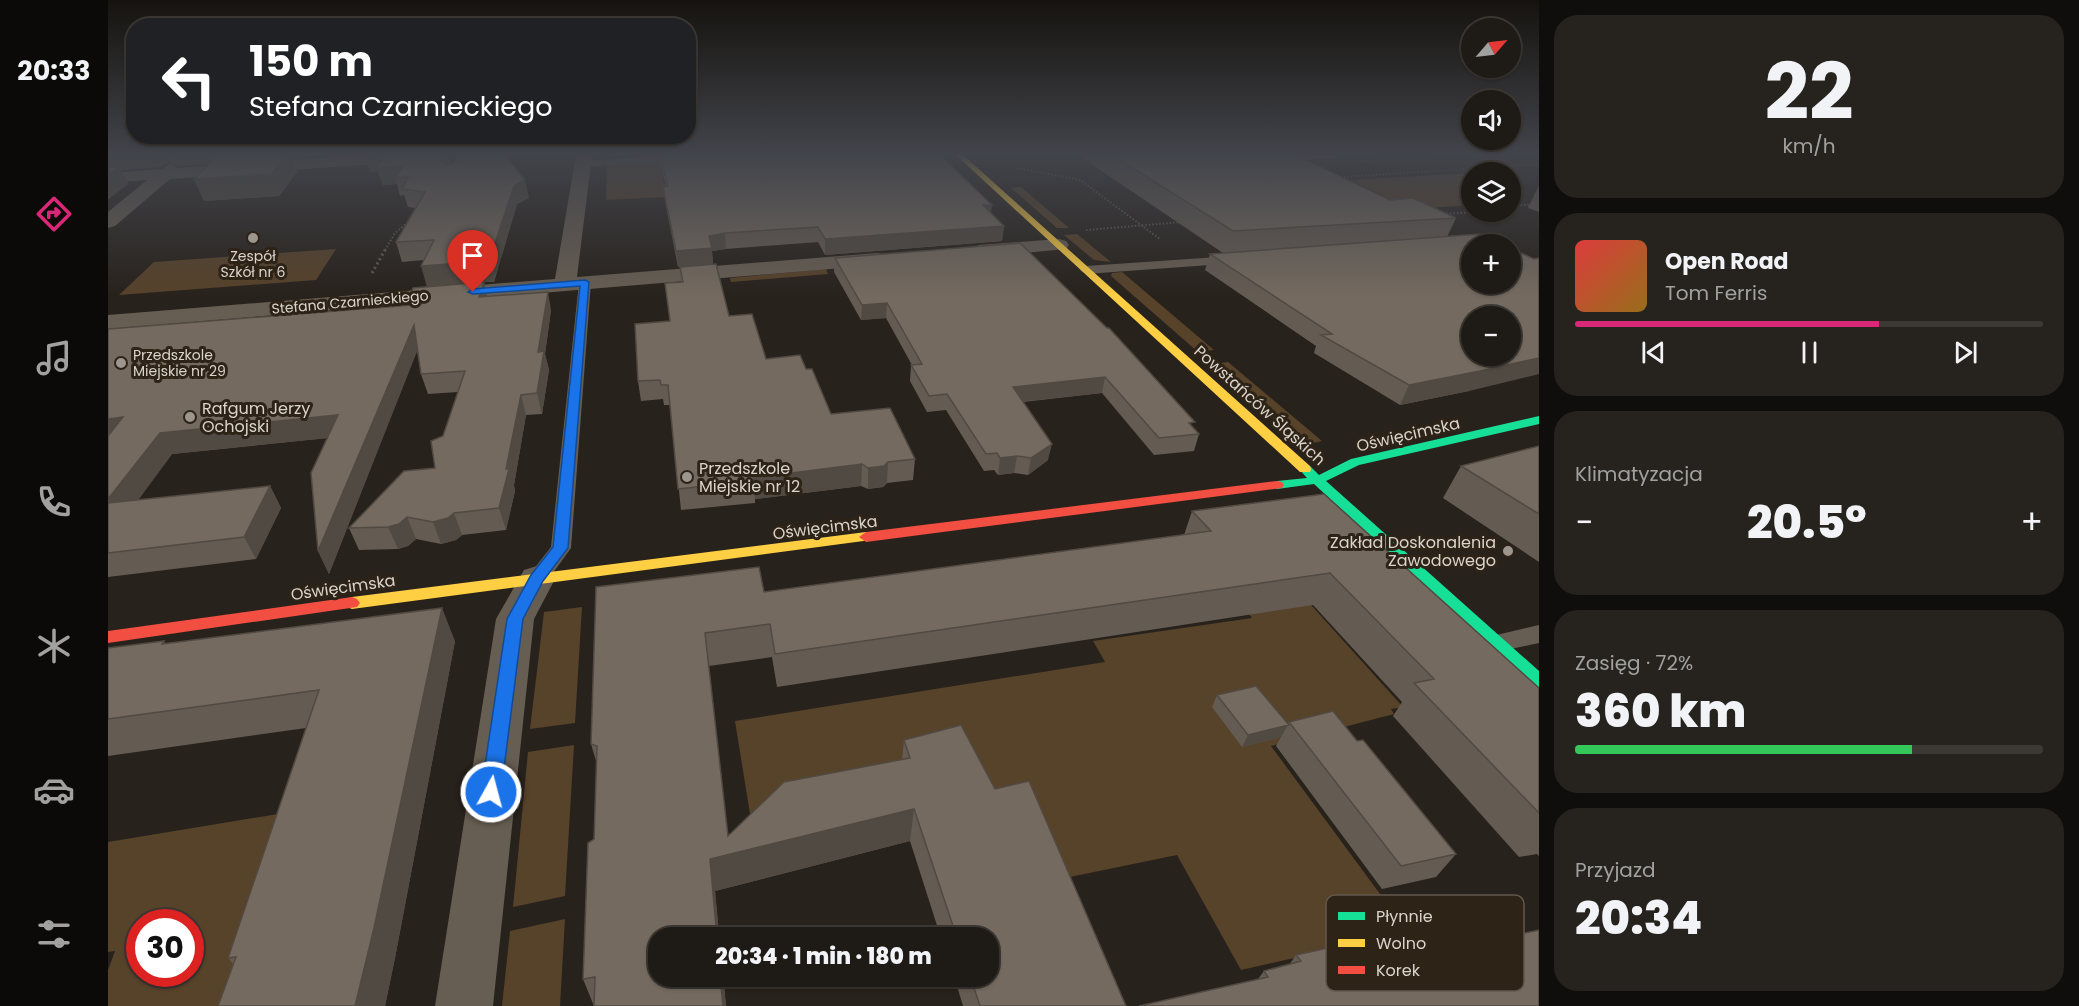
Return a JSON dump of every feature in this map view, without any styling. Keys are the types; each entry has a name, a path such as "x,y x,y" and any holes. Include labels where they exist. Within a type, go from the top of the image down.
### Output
{"street":[{"path":"108,222 132,202"},
{"path":"575,283 581,202"},
{"name":"Powstańców Śląskich","path":"1012,202 1539,681"},
{"path":"957,253 1053,239"},
{"name":"Stefana Czarnieckiego","path":"108,322 903,257"},
{"name":"Oświęcimska","path":"108,637 537,579 1319,480 1354,462 1420,449 1539,420"},
{"path":"464,1006 515,619 537,579"}],"lane":[{"path":"1086,270 1250,259"},
{"path":"537,579 561,548 575,283"},
{"path":"1496,643 1539,634"}],"path":[{"path":"1110,202 1192,262"},
{"path":"1521,205 1539,204"},
{"path":"1433,215 1461,213"},
{"path":"368,280 395,233 404,228 410,218"},
{"path":"1053,239 1142,225 1186,222"}],"shaded area":[{"path":"1027,202 1038,202 1069,228 1057,228"},
{"path":"1397,202 1461,202 1461,206 1412,209"},
{"path":"1077,234 1111,262 1094,260 1064,235"},
{"path":"336,249 316,280 119,295 154,262"},
{"path":"826,269 828,274 731,282 730,278"},
{"path":"1122,272 1214,350 1198,352 1111,276 1112,273"},
{"path":"1228,362 1322,441 1309,444 1299,441 1212,364"},
{"path":"1294,586 1403,707 1391,709 1394,714 1271,746 1381,895 1326,895 1326,951 1241,970 1177,855 1065,878 899,778 750,814 735,721 1105,662 1093,641 1252,618 1234,594"},
{"path":"582,607 575,723 530,729 544,612"},
{"path":"574,745 565,896 513,907 528,752"},
{"path":"296,811 232,1006 108,1006 108,970 115,951 108,952 108,842"},
{"path":"565,919 560,1006 502,1006 510,931"}],"building":[{"path":"419,202 509,202 489,261 421,266 434,240 396,242"},
{"path":"666,202 989,202 992,205 983,205 1004,226 825,239 818,227 725,233 709,236 712,248 676,251"},
{"path":"1187,202 1421,202 1456,218 1233,231"},
{"path":"1461,235 1461,294 1521,294 1521,253 1534,259 1539,258 1539,358 1521,362 1521,306 1461,306 1461,366 1503,366 1409,385 1321,335 1332,334 1210,254"},
{"path":"1020,243 1109,328 1195,422 1189,423 1199,434 1159,438 1105,377 1013,387 1052,444 1031,458 1017,456 1000,458 997,453 986,454 947,394 929,396 911,365 922,364 887,303 862,305 835,258"},
{"path":"716,264 729,316 752,314 766,359 800,355 806,369 812,369 831,414 890,408 915,459 888,462 884,466 868,468 862,464 753,478 754,481 678,489 668,385 661,385 660,380 638,381 635,324 670,321 665,283 683,282 680,267"},
{"path":"484,282 479,297 548,292 538,352 544,351 537,393 521,395 506,469 509,469 499,508 454,513 448,518 433,522 407,517 399,524 388,527 349,528 404,471 435,468 431,441 443,436 465,371 421,374 414,325 318,551 311,473 338,415 160,433 108,499 108,436 123,417 108,419 108,329 411,305 410,296 413,288"},
{"path":"1539,446 1539,514 1461,466"},
{"path":"270,486 244,537 108,553 108,503"},
{"path":"1324,494 1539,688 1539,813 1414,683 1434,679 1330,573 775,654 770,624 705,633 728,836 784,782 910,758 904,740 961,725 995,789 1029,781 1126,1006 980,1006 974,987 999,987 999,927 953,927 914,809 710,859 716,927 648,927 648,987 721,987 723,1006 594,1006 595,977 583,979 588,843 594,839 597,746 591,744 596,587 759,567 764,592 1211,531 1192,511"},
{"path":"442,608 374,928 355,1006 218,1006 236,957 228,958 319,690 108,719 108,648 164,641 162,644"},
{"path":"1256,686 1289,725 1248,735 1217,695"},
{"path":"1333,711 1357,741 1363,740 1456,854 1401,866 1289,722"},
{"path":"1539,930 1539,1006 1139,1006 1268,977 1264,971 1301,961 1296,955 1326,948 1326,991 1524,991 1524,933"}],"traffic: fast":[{"path":"1277,485 1319,480 1355,462 1539,420"},
{"path":"1305,469 1539,681"}],"traffic: slow":[{"path":"1011,202 1305,469"},
{"path":"352,603 866,537"}],"traffic: jam":[{"path":"866,537 1277,485"},
{"path":"108,637 352,603"}],"place":[{"name":"Zespół Szkół nr 6","path":"253,238"},
{"name":"Przedszkole Miejskie nr 29","path":"121,363"},
{"name":"Rafgum Jerzy Ochojski","path":"190,417"},
{"name":"Przedszkole Miejskie nr 12","path":"687,477"},
{"name":"Zakład Doskonalenia Zawodowego","path":"1508,551"}],"route":[{"path":"473,292 585,282 561,548 537,579 515,619 491,792"}]}
